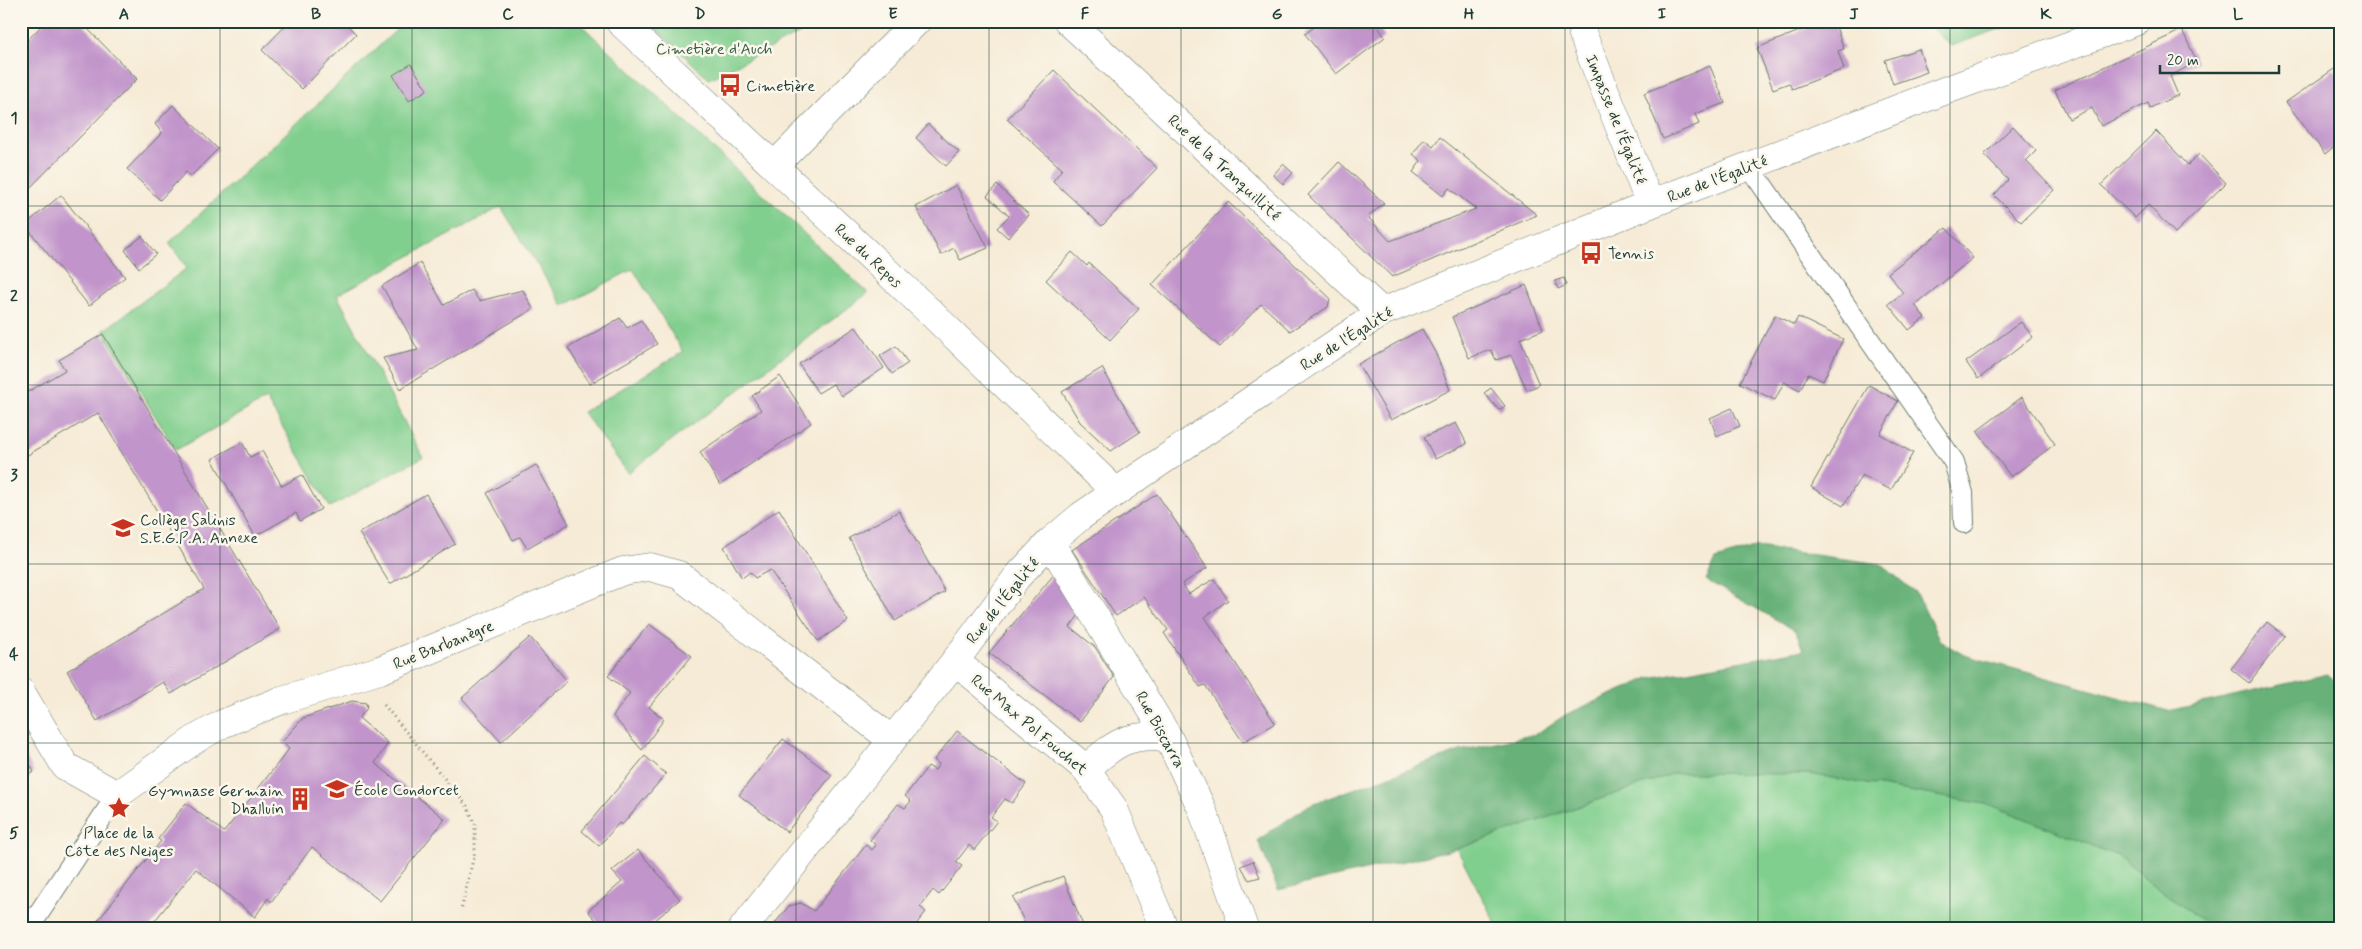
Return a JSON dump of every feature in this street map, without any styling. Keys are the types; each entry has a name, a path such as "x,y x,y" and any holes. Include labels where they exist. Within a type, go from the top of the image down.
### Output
{"street":[{"name":"Rue du Repos","path":"619,21 931,313 1116,492"},
{"path":"774,166 917,21"},
{"name":"Rue de la Tranquillité","path":"1068,21 1382,312"},
{"name":"Rue de l'Égalité","path":"743,928 955,661 1017,577 1050,542 1081,516 1382,312 1650,204 2137,21"},
{"name":"Impasse de l'Égalité","path":"1583,34 1650,204"},
{"name":"Rue Biscarra","path":"1050,542 1168,737 1202,809 1244,928"},
{"name":"Rue Barbanègre","path":"117,795 194,740 222,724 282,700 380,670 623,571 650,567 679,575 892,740"},
{"name":"Rue Max Pol Fouchet","path":"955,661 1086,769 1114,809 1164,928"},
{"path":"21,692 65,766 117,795"},
{"path":"1086,769 1123,740 1145,735 1168,737"}],"lane":[{"path":"1749,166 1954,462 1963,493 1964,523"},
{"name":"Rue Barbanègre","path":"29,928 94,827 117,795"}],"path":[{"path":"360,676 467,806 475,824 475,851 462,911"}],"green space":[{"path":"406,21 577,21 868,293 628,473 583,412 683,352 633,269 563,306 501,207 337,295 423,457 330,507 266,399 176,450 103,331 187,268 169,243"},
{"name":"Cimetière d'Auch","path":"647,21 824,21 709,79"},
{"path":"1925,21 2022,21 1951,46"},
{"path":"1757,547 1881,564 1917,594 1940,641 1964,655 2168,711 2328,674 2341,687 2341,928 2213,928 2164,893 2118,856 1991,805 1809,774 1675,773 1457,849 1278,890 1258,840 1309,805 1460,751 1536,734 1567,714 1649,678 1803,650 1796,631 1706,580 1716,560"},
{"path":"1675,773 1809,774 1991,805 2118,856 2164,893 2213,928 1498,928 1457,849"}],"building":[{"path":"46,21 80,21 137,79 21,197 21,47"},
{"path":"290,21 343,21 356,34 302,89 262,50"},
{"path":"1240,21 1257,21 1250,29"},
{"path":"1316,21 1374,21 1385,37 1336,74 1305,34 1318,24"},
{"path":"1805,21 1834,21 1844,49 1838,51 1844,69 1792,89 1789,83 1773,89 1757,48 1807,28"},
{"path":"2182,30 2197,62 2170,76 2178,95 2150,108 2148,103 2101,126 2092,108 2069,119 2055,90"},
{"path":"1919,49 1927,72 1893,84 1885,60"},
{"path":"411,64 427,90 409,101 393,75"},
{"path":"1710,66 1725,103 1695,114 1699,124 1663,139 1644,93"},
{"path":"2334,69 2341,78 2341,141 2325,154 2286,102"},
{"path":"1054,70 1157,168 1102,226 1053,181 1062,169 1007,119"},
{"path":"173,105 218,149 190,177 186,172 160,200 127,169 162,133 155,124"},
{"path":"928,124 959,152 946,166 916,138"},
{"path":"2013,126 2036,151 2026,161 2054,190 2021,222 1994,195 2008,180 1984,155"},
{"path":"2156,131 2188,165 2199,154 2226,183 2175,233 2148,205 2135,218 2101,185"},
{"path":"1440,137 1537,215 1392,277 1308,195 1339,162 1384,203 1368,217 1390,241 1476,209 1449,188 1443,196 1413,172 1421,161 1413,154 1424,139 1433,146"},
{"path":"1283,164 1293,173 1283,184 1273,175"},
{"path":"956,185 988,248 960,260 954,248 941,255 916,207"},
{"path":"997,185 1029,215 1008,238 997,228 1009,216 987,196"},
{"path":"61,195 125,277 89,306 25,225"},
{"path":"1228,202 1330,298 1328,307 1290,331 1261,304 1220,347 1152,285"},
{"path":"1946,228 1973,258 1915,305 1925,318 1909,330 1888,304 1903,293 1888,273"},
{"path":"142,236 156,254 139,268 125,250"},
{"path":"1072,252 1087,266 1089,263 1139,309 1110,340 1046,280"},
{"path":"420,263 444,305 472,290 479,301 523,290 533,309 400,389 383,358 418,350 382,286"},
{"path":"1564,278 1567,285 1558,289 1555,281"},
{"path":"1526,285 1543,330 1520,339 1539,385 1527,390 1511,355 1496,360 1491,350 1469,358 1452,317"},
{"path":"1775,315 1794,325 1798,317 1843,339 1823,381 1808,374 1800,390 1784,382 1775,400 1740,383"},
{"path":"620,318 627,328 641,320 657,344 590,384 568,348"},
{"path":"2021,322 2033,337 1978,379 1966,362"},
{"path":"856,327 884,368 842,396 833,384 818,393 799,364"},
{"path":"1422,329 1436,354 1450,390 1391,420 1358,364"},
{"path":"103,334 280,629 171,694 163,682 97,721 67,671 204,589 98,413 21,459 21,396 65,370 59,360"},
{"path":"896,346 908,363 892,374 880,356"},
{"path":"1102,368 1140,432 1111,451 1080,422 1062,392"},
{"path":"780,376 811,423 720,485 700,452 761,410 752,396"},
{"path":"1869,385 1898,401 1880,434 1913,453 1891,490 1862,475 1843,506 1811,487"},
{"path":"1491,388 1505,406 1499,410 1484,393"},
{"path":"2022,397 2055,444 2011,477 1977,431"},
{"path":"1732,408 1740,426 1717,436 1710,418"},
{"path":"1456,423 1467,444 1435,459 1424,437"},
{"path":"242,442 250,457 262,451 282,486 302,475 321,509 300,521 296,513 255,536 212,459"},
{"path":"536,465 569,524 527,548 520,537 513,540 487,493"},
{"path":"426,494 455,544 390,584 359,533"},
{"path":"1157,494 1207,568 1182,584 1189,594 1214,579 1228,600 1205,617 1275,723 1243,742 1205,685 1200,687 1164,633 1168,630 1144,597 1116,616 1072,550"},
{"path":"779,509 848,621 818,641 770,570 755,578 750,572 742,578 724,547"},
{"path":"899,511 945,592 895,621 849,538"},
{"path":"1056,572 1082,611 1070,627 1095,647 1114,677 1080,722 989,653"},
{"path":"2267,622 2285,636 2249,683 2231,669"},
{"path":"649,624 692,656 649,707 664,719 642,750 613,716 630,693 608,676"},
{"path":"530,637 567,681 501,742 462,698"},
{"path":"352,701 366,703 367,708 359,718 388,743 375,763 445,819 380,901 312,847 271,902 268,898 255,917 196,869 149,928 92,928 161,841 158,839 186,803 224,832 289,749 282,742 303,718"},
{"path":"957,731 1026,784 1012,803 1005,799 991,817 997,821 974,850 969,845 956,862 962,866 939,895 933,890 920,907 926,912 913,928 780,928 775,923 789,906 801,903 814,911 866,845 872,850 876,845 870,840 898,804 905,808 911,801 905,796 928,766 935,770 939,764 934,760"},
{"path":"783,739 832,775 787,832 739,795"},
{"path":"21,747 34,772 21,779"},
{"path":"645,756 666,774 622,825 619,823 599,846 582,831"},
{"path":"638,850 680,899 646,928 603,928 588,911 622,882 612,871"},
{"path":"1253,861 1260,877 1249,880 1241,866"},
{"path":"1063,876 1084,928 1027,928 1013,897"}],"place":[{"name":"Cimetière","path":"730,85"},
{"name":"Tennis","path":"1591,253"},
{"name":"Collège Salinis S.E.G.P.A. Annexe","path":"123,528"},
{"name":"École Condorcet","path":"337,789"},
{"name":"Gymnase Germain Dhalluin","path":"300,799"},
{"name":"Place de la Côte des Neiges","path":"119,808"}]}
